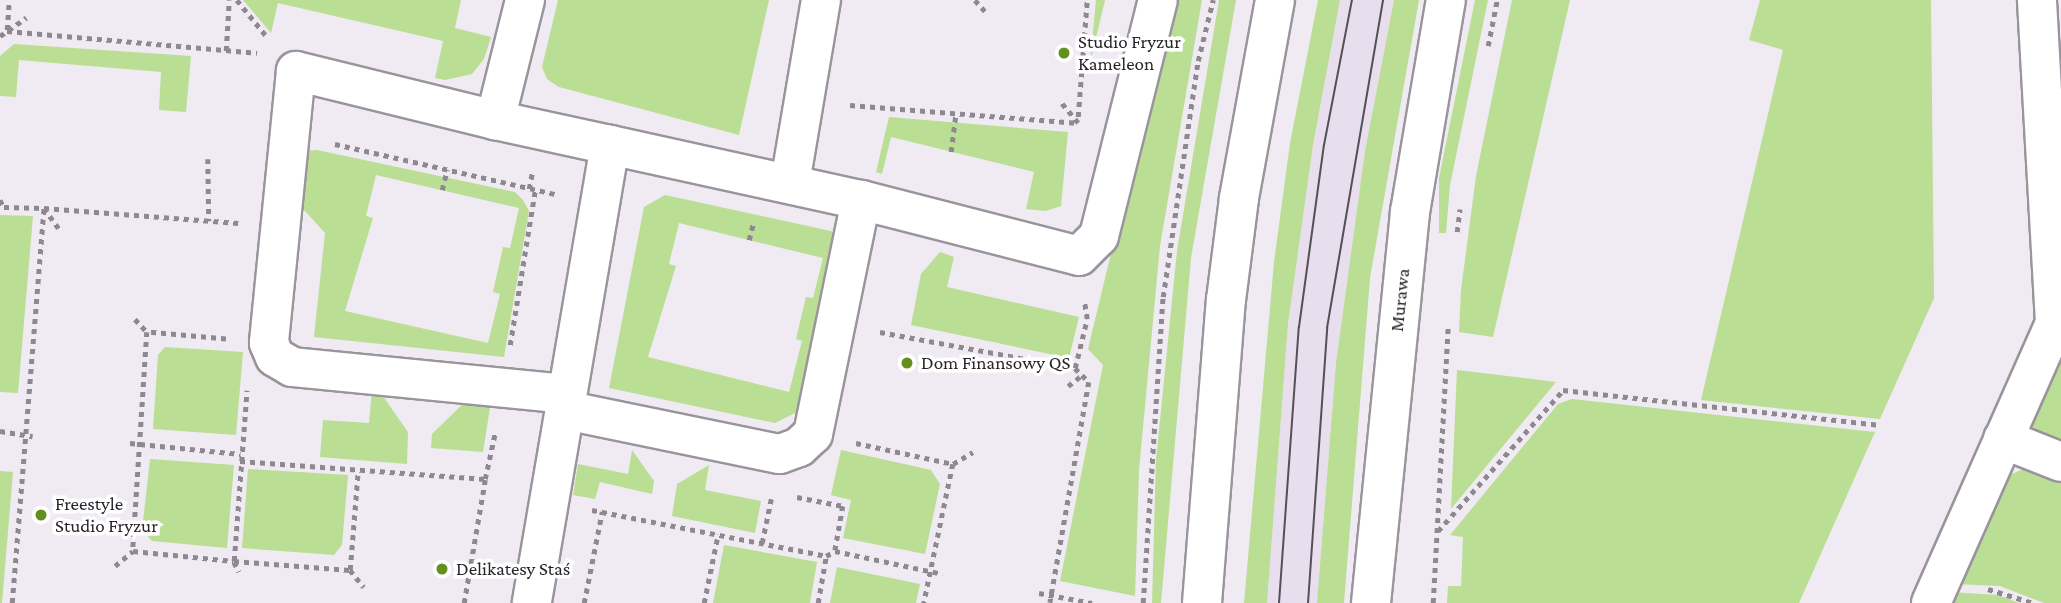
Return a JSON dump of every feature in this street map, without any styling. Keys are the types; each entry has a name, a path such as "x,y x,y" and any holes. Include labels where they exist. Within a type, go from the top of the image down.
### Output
{"street":[{"path":"495,120 525,0"},
{"path":"790,183 821,0"},
{"path":"861,200 813,433 799,447 780,454 504,386 292,367 275,357 260,342 280,226 290,134 284,57 495,120 790,183 861,200 1079,257 1099,236 1158,0"},
{"path":"1202,603 1226,300 1239,198 1275,0"},
{"name":"Murawa","path":"1371,603 1410,212 1447,0"},
{"path":"1931,603 2055,323 2037,0"},
{"path":"532,603 610,145"},
{"path":"2003,439 2061,463"}],"path":[{"path":"7,31 9,0"},
{"path":"7,31 226,51 229,0"},
{"path":"237,0 284,57"},
{"path":"975,0 985,11"},
{"path":"1143,603 1163,297 1198,61 1213,0"},
{"path":"1487,54 1497,0"},
{"path":"0,36 26,18"},
{"path":"805,101 1078,123 1061,103"},
{"path":"951,152 956,113"},
{"path":"290,134 536,191 504,386"},
{"path":"208,159 209,221"},
{"path":"442,190 447,170"},
{"path":"0,200 4,207 280,226"},
{"path":"1456,243 1461,202"},
{"path":"44,208 60,230"},
{"path":"12,603 44,208"},
{"path":"1433,603 1449,311"},
{"path":"135,319 147,332 260,342 240,454 234,561 239,572"},
{"path":"1075,368 1087,319"},
{"path":"838,321 886,334 1075,368 1089,382 1050,603"},
{"path":"133,551 147,332"},
{"path":"1068,386 1082,375"},
{"path":"1438,532 1563,390 1878,425"},
{"path":"0,432 27,433 33,436"},
{"path":"813,433 953,464 973,452"},
{"path":"464,603 494,437"},
{"path":"130,443 240,454"},
{"path":"240,461 485,480"},
{"path":"924,603 953,464"},
{"path":"350,570 358,471"},
{"path":"784,494 843,506 835,551"},
{"path":"550,501 826,556 835,551 943,574"},
{"path":"584,603 602,512"},
{"path":"704,603 718,534"},
{"path":"115,566 133,551 350,570 365,587"},
{"path":"818,603 826,556"},
{"path":"1039,593 1093,603"}],"shaded area":[{"path":"1340,0 1394,0 1365,151 1336,363 1317,603 1267,603 1288,324 1313,145"}],"green space":[{"path":"243,0 461,0 455,28 491,37 484,59 472,74 445,80 435,78 443,41 278,3 271,33"},
{"path":"558,0 769,0 739,135 559,87 547,79 542,67"},
{"path":"1096,0 1105,0 1090,63"},
{"path":"1172,0 1202,0 1160,246 1139,470 1135,596 1060,581 1103,365 1088,349"},
{"path":"1219,0 1236,0 1191,258 1161,603 1152,603 1156,460 1177,251"},
{"path":"1318,0 1340,0 1313,145 1288,324 1267,603 1244,603 1274,262 1290,143"},
{"path":"1394,0 1419,0 1370,278 1344,603 1317,603 1336,363 1365,151"},
{"path":"1475,0 1488,0 1450,185 1446,233 1439,233 1439,178"},
{"path":"1512,0 1570,0 1493,337 1459,332 1461,290 1476,176"},
{"path":"1760,0 1931,0 1934,298 1880,419 1701,400 1783,50 1749,40"},
{"path":"14,44 191,56 186,112 159,110 161,72 19,60 16,97 0,96 0,56"},
{"path":"889,117 1068,132 1061,206 1046,211 1026,209 1034,172 891,137 882,174 876,172"},
{"path":"317,150 515,192 523,200 529,211 504,357 314,337 325,233 294,199 304,151","holes":["376,175 519,208 510,248 503,247 493,292 500,294 488,343 345,311 373,218 366,216"]},
{"path":"665,195 831,231 839,239 807,407 775,423 609,388 644,207","holes":["679,223 823,258 813,298 806,297 796,339 802,341 789,392 648,357 676,266 669,264"]},
{"path":"0,215 33,216 18,393 0,392"},
{"path":"940,252 954,257 947,287 1079,317 1069,358 911,325 921,274"},
{"path":"2061,343 2061,448 2036,432 2031,422"},
{"path":"165,347 243,352 236,435 153,429 158,355"},
{"path":"1457,370 1556,382 1451,509"},
{"path":"372,389 380,392 408,432 407,464 320,457 323,420 369,423"},
{"path":"468,399 491,401 483,452 431,448 432,434"},
{"path":"1572,399 1875,432 1799,603 1447,603 1448,586 1461,586 1463,537 1450,535 1558,404"},
{"path":"632,450 654,481 652,494 600,482 595,499 573,495 578,464 628,474"},
{"path":"841,450 931,470 940,484 925,554 843,538 851,500 831,495"},
{"path":"150,459 234,465 227,548 152,541 142,530"},
{"path":"709,465 705,490 761,501 755,533 672,516 677,484"},
{"path":"248,469 348,475 342,545 334,555 242,548"},
{"path":"2023,469 2061,479 2061,603 2044,603 2000,586 1955,584 2008,476"},
{"path":"0,471 13,472 2,603 0,603"},
{"path":"724,545 817,562 810,603 713,603"},
{"path":"837,567 920,584 916,603 830,603"},
{"path":"1950,592 1998,595 2019,603 1945,603"}],"tram line":[{"path":"1279,603 1299,327 1324,145 1352,0"},
{"path":"1308,603 1327,328 1383,0"}],"place":[{"name":"Studio Fryzur Kameleon","path":"1064,53"},
{"name":"Dom Finansowy QS","path":"907,363"},
{"name":"Freestyle Studio Fryzur","path":"41,515"},
{"name":"Delikatesy Staś","path":"442,569"}]}
